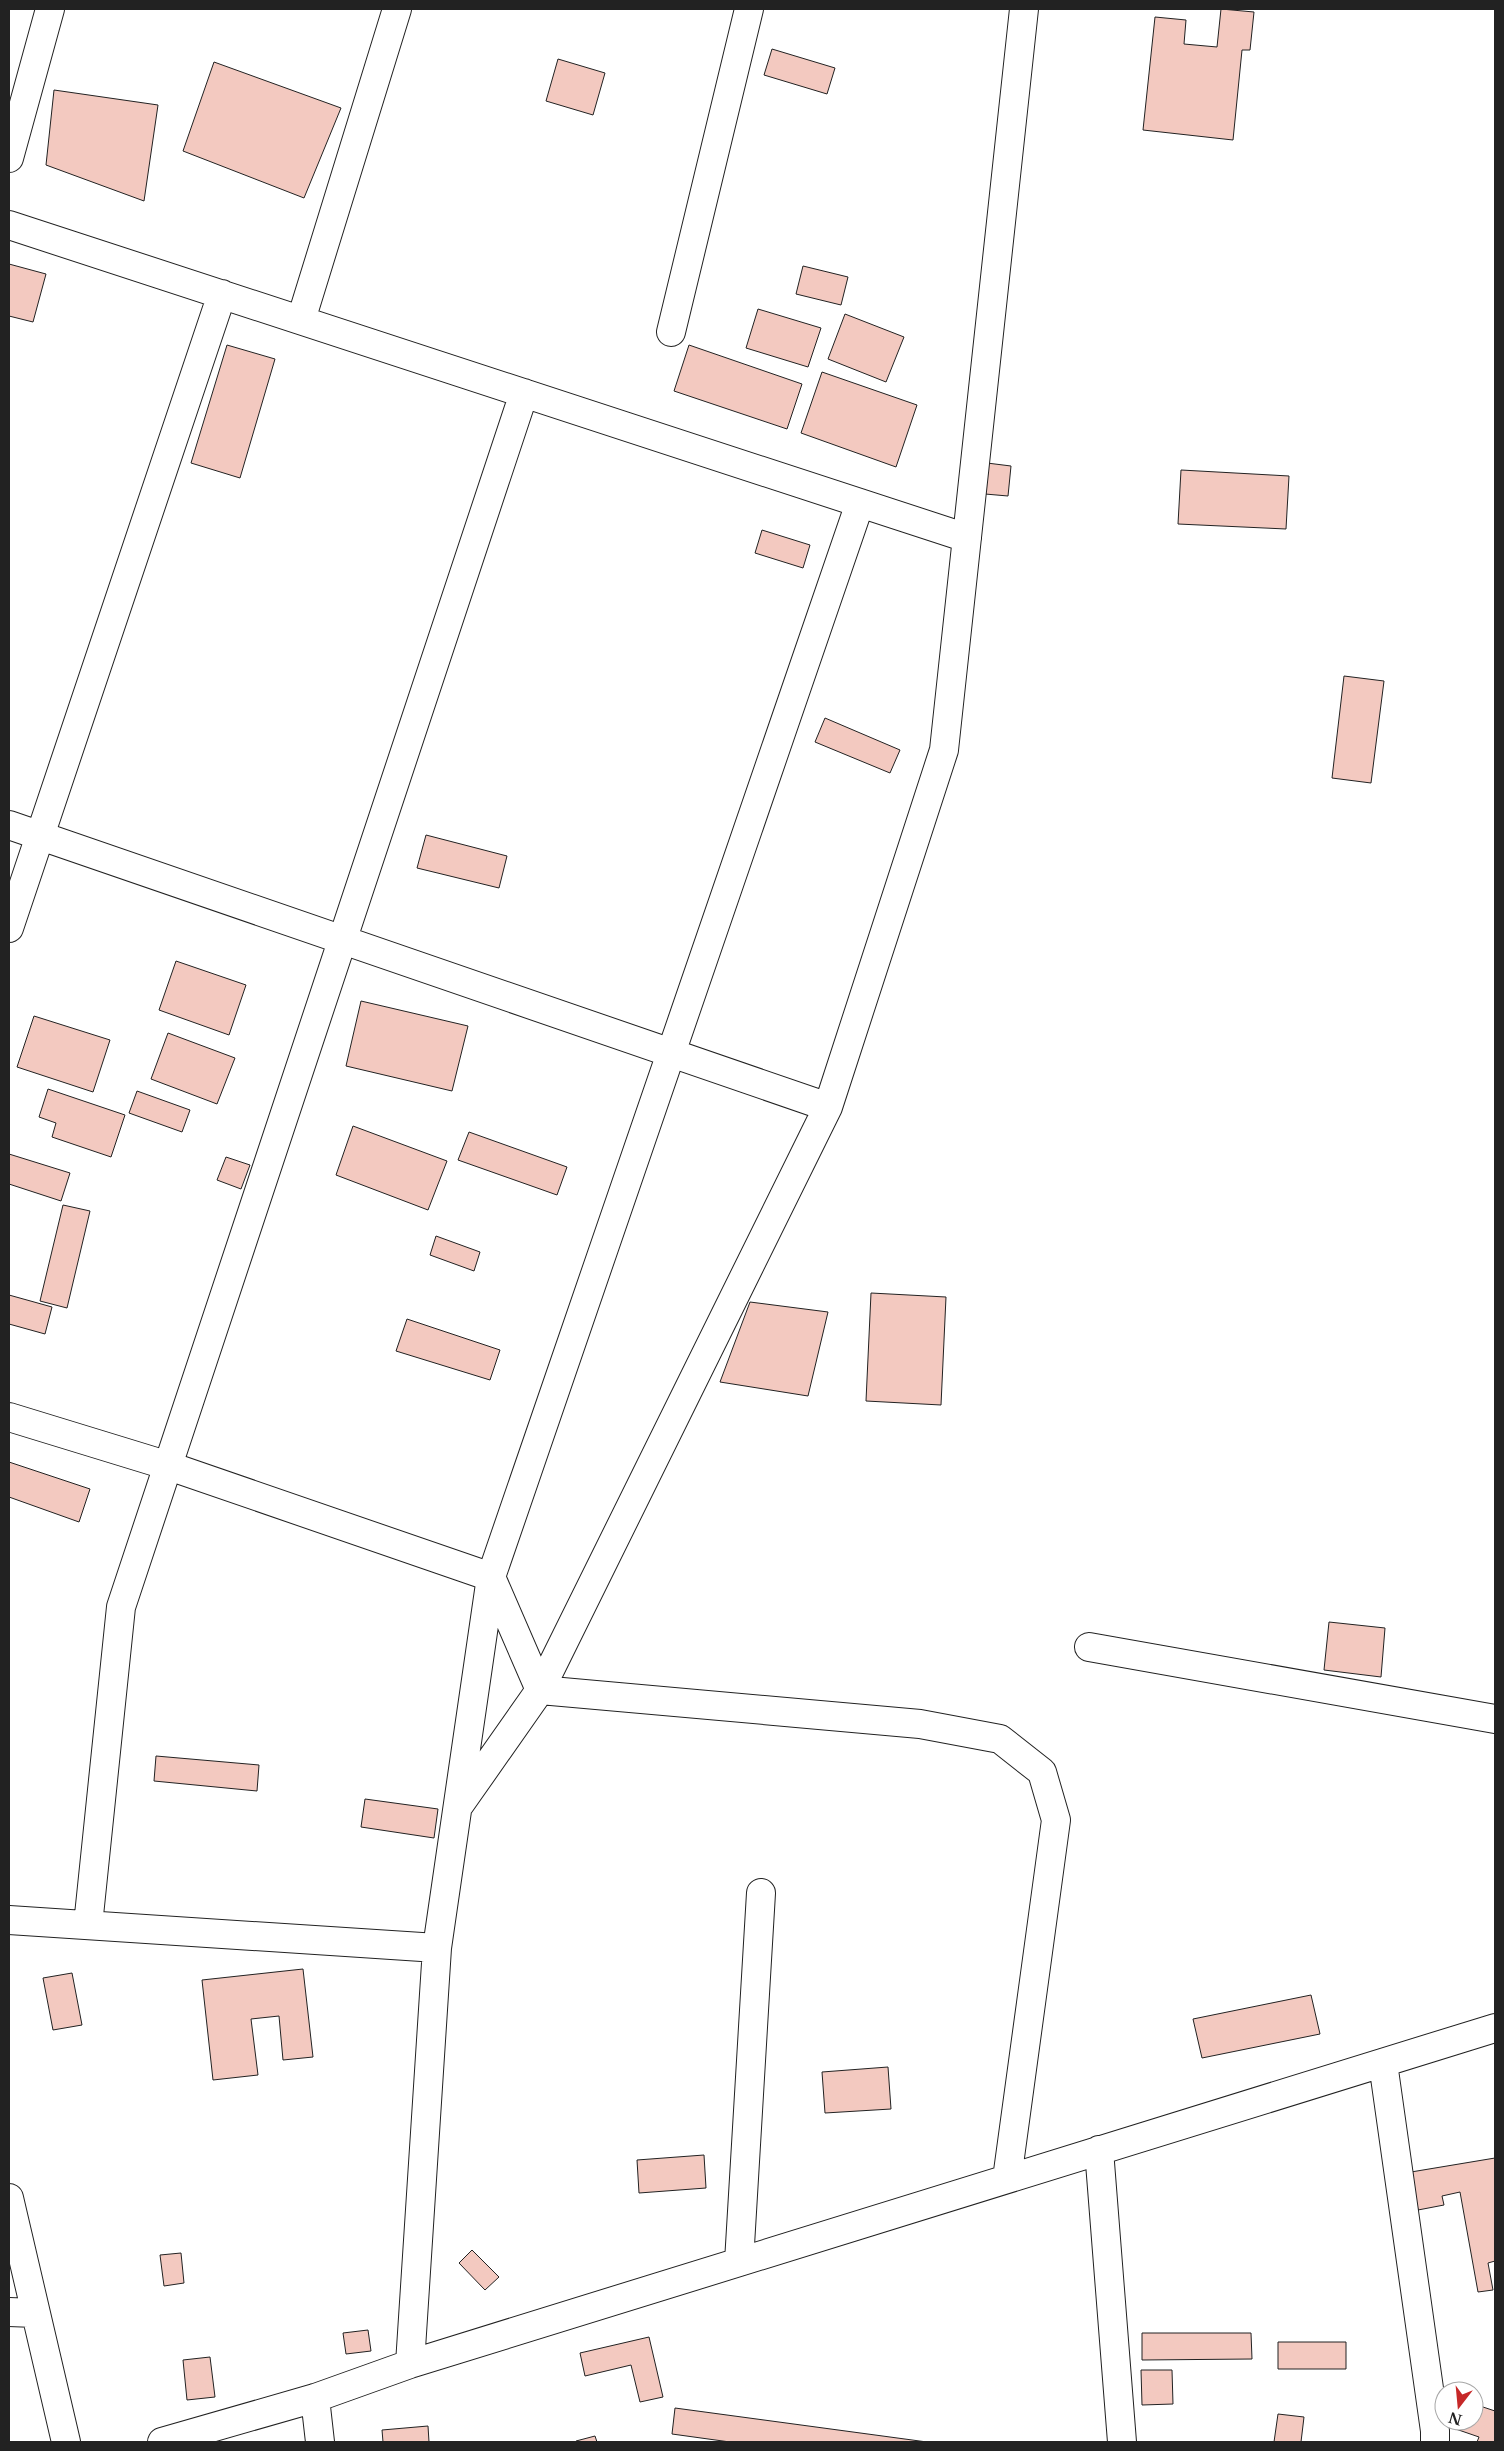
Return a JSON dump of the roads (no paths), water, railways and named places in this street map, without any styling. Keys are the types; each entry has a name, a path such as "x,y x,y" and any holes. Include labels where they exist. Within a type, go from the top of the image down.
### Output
{"street":[{"path":"9,158 50,9"},
{"path":"301,320 396,9"},
{"path":"671,332 749,9"},
{"path":"457,1809 540,1690 828,1107 944,750 1024,9"},
{"path":"9,224 966,538"},
{"path":"9,928 222,294"},
{"path":"88,1925 121,1607 524,393"},
{"path":"410,2364 437,1948 491,1577 860,503"},
{"path":"9,825 40,834 828,1107"},
{"path":"9,1417 169,1466 491,1577 540,1690"},
{"path":"1088,1647 1495,1719"},
{"path":"540,1690 920,1724 1000,1739 1042,1772 1056,1820 1007,2179"},
{"path":"739,2262 762,1893"},
{"path":"9,1920 437,1948"},
{"path":"162,2442 315,2398 410,2364 1495,2028"},
{"path":"1383,2063 1435,2430 1434,2442"},
{"path":"1099,2150 1122,2442"},
{"path":"9,2198 22,2312 66,2442"},
{"path":"315,2398 320,2442"}]}
